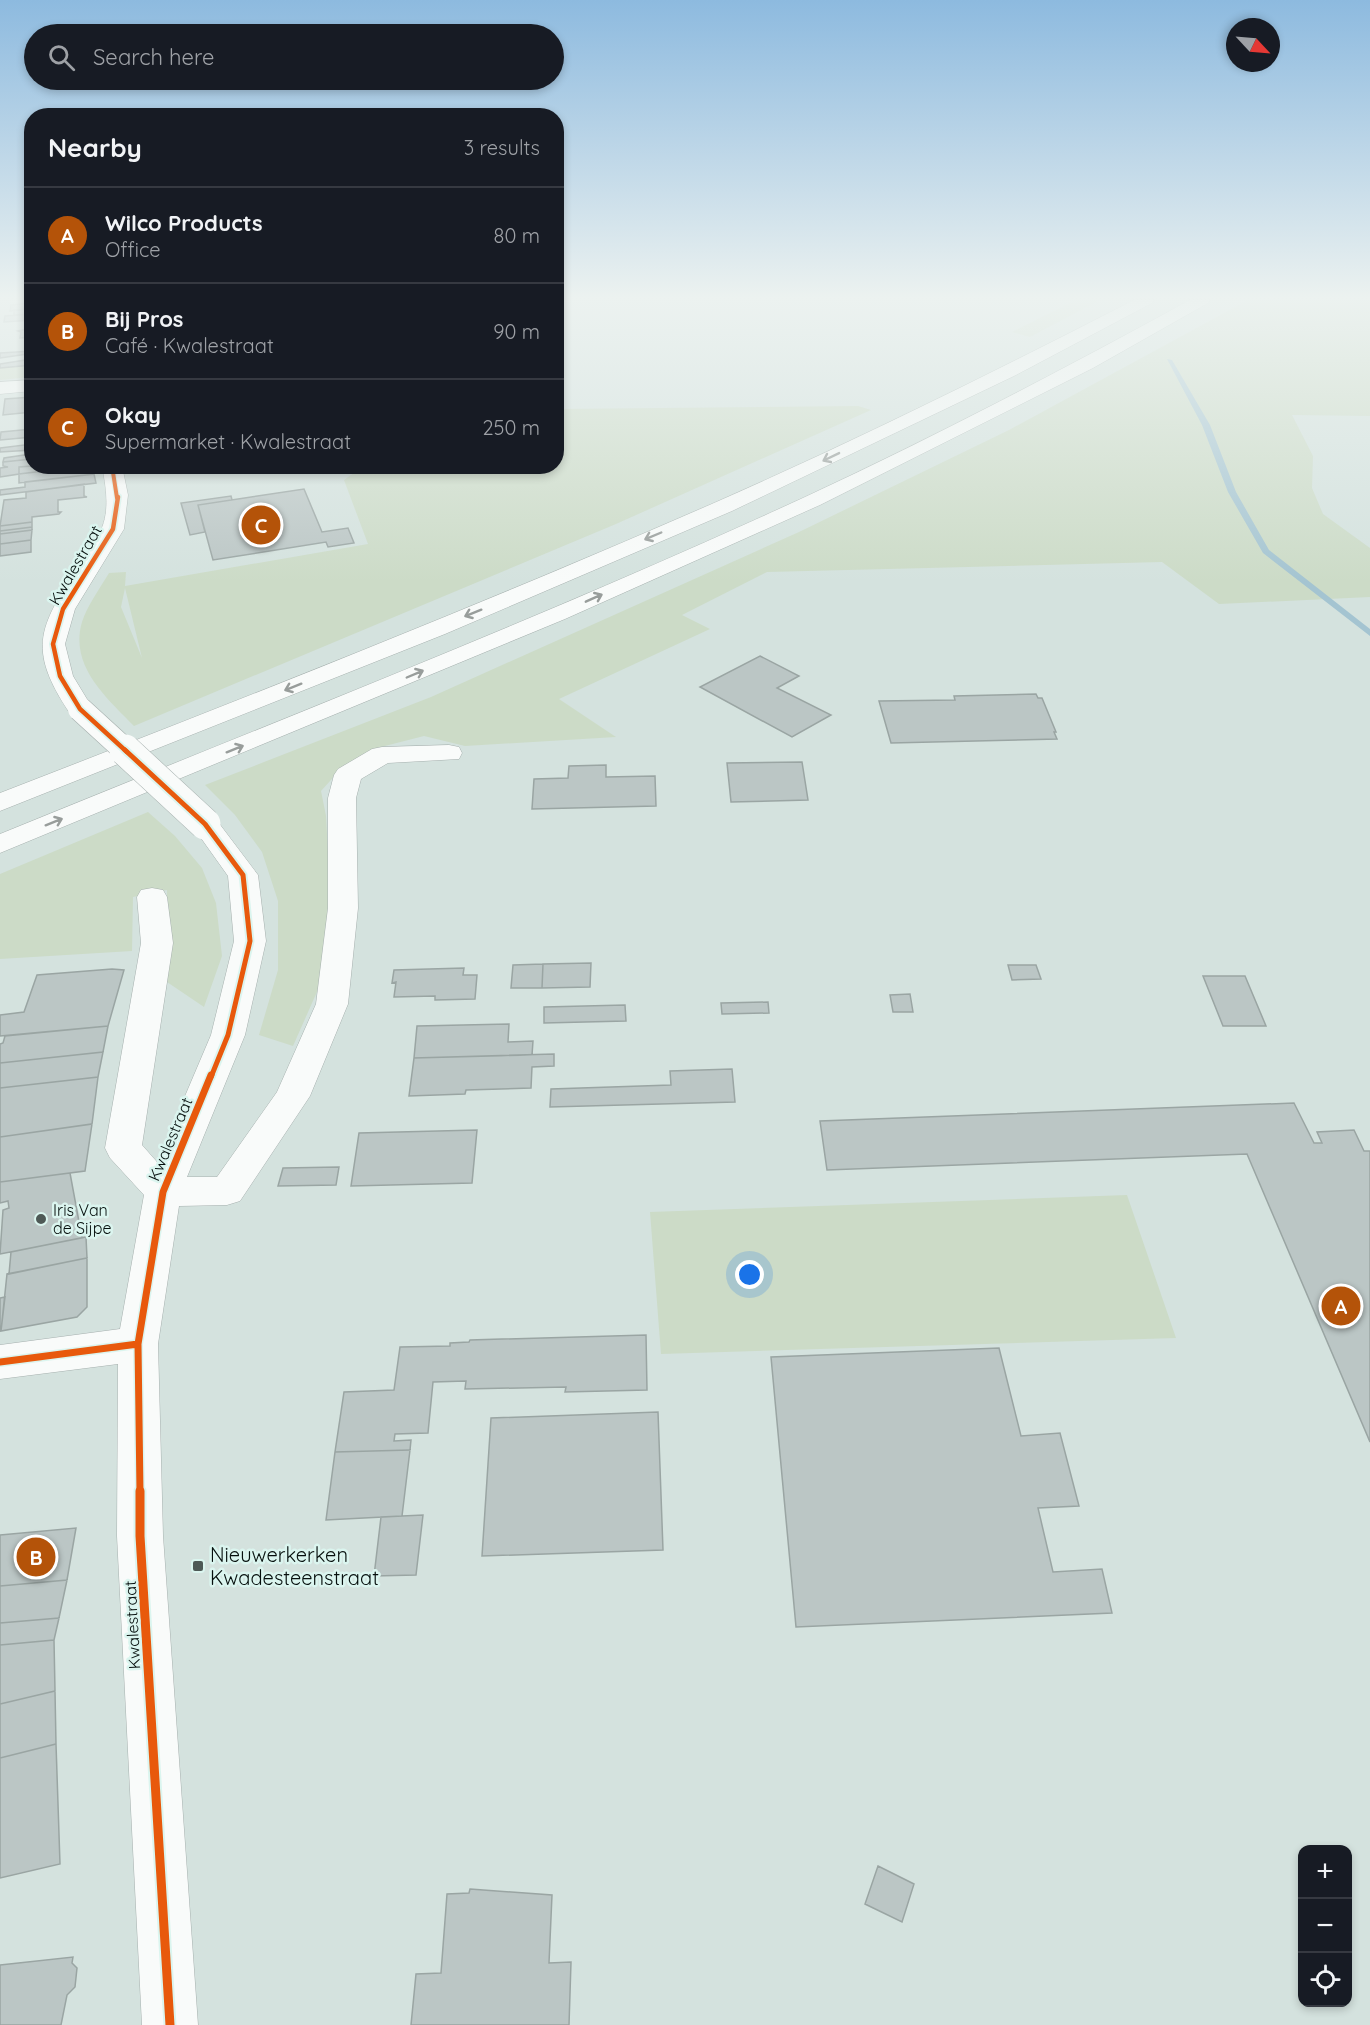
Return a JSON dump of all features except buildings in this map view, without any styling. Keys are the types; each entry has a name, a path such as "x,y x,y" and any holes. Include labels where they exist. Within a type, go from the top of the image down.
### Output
{"main road":[{"path":"0,803 212,720 514,596 773,484 961,394"},
{"path":"0,844 547,618 813,501 1026,394"},
{"name":"Kwalestraat","path":"114,474 118,495 113,529 63,609 53,644 60,676 80,709 205,824 243,875 250,941 228,1035 163,1192 138,1344 140,1536 170,2025"},
{"name":"Kwalestraat","path":"152,897 157,943 123,1148 163,1192 227,1191 293,1096 332,1004 343,908 342,798 348,775 382,755 449,753"},
{"path":"0,1362 138,1344"}],"green space":[{"path":"1074,394 1370,394 1370,416 1292,415 1313,456 1312,488 1323,514 1370,548 1370,597 1219,604 1162,562 767,572 682,615 710,629 559,699 616,737 465,746 424,736 377,748 340,770 321,791 326,816 332,925 320,985 293,1046 259,1035 278,970 278,901 262,852 235,815 205,785 431,697 799,532 1009,430"},
{"path":"858,406 871,410 616,524 134,726 93,680 81,653 79,638 84,616 109,573 126,572 125,586 368,544 344,480 352,474 564,474 564,409","holes":["125,588 142,658 121,607"]},
{"path":"148,812 175,836 202,868 216,903 222,956 204,1007 167,982 167,890 133,897 132,951 0,959 0,874"},
{"path":"1127,1195 1176,1338 661,1354 650,1212"}],"waterway":[{"path":"1189,394 1206,425 1232,492 1266,551 1370,633"}],"cycle path":[{"path":"114,474 118,495 113,529 63,609 53,644 60,676 80,709 205,824 243,875 250,941 228,1035 163,1192 138,1344 140,1536 170,2025"},
{"path":"0,1362 138,1344"}],"place":[{"name":"Okay","path":"261,525"},
{"name":"Iris Van de Sijpe","path":"41,1219"},
{"name":"Wilco Products","path":"1341,1306"},
{"name":"Bij Pros","path":"36,1557"},
{"name":"Nieuwerkerken Kwadesteenstraat","path":"198,1566"}]}
